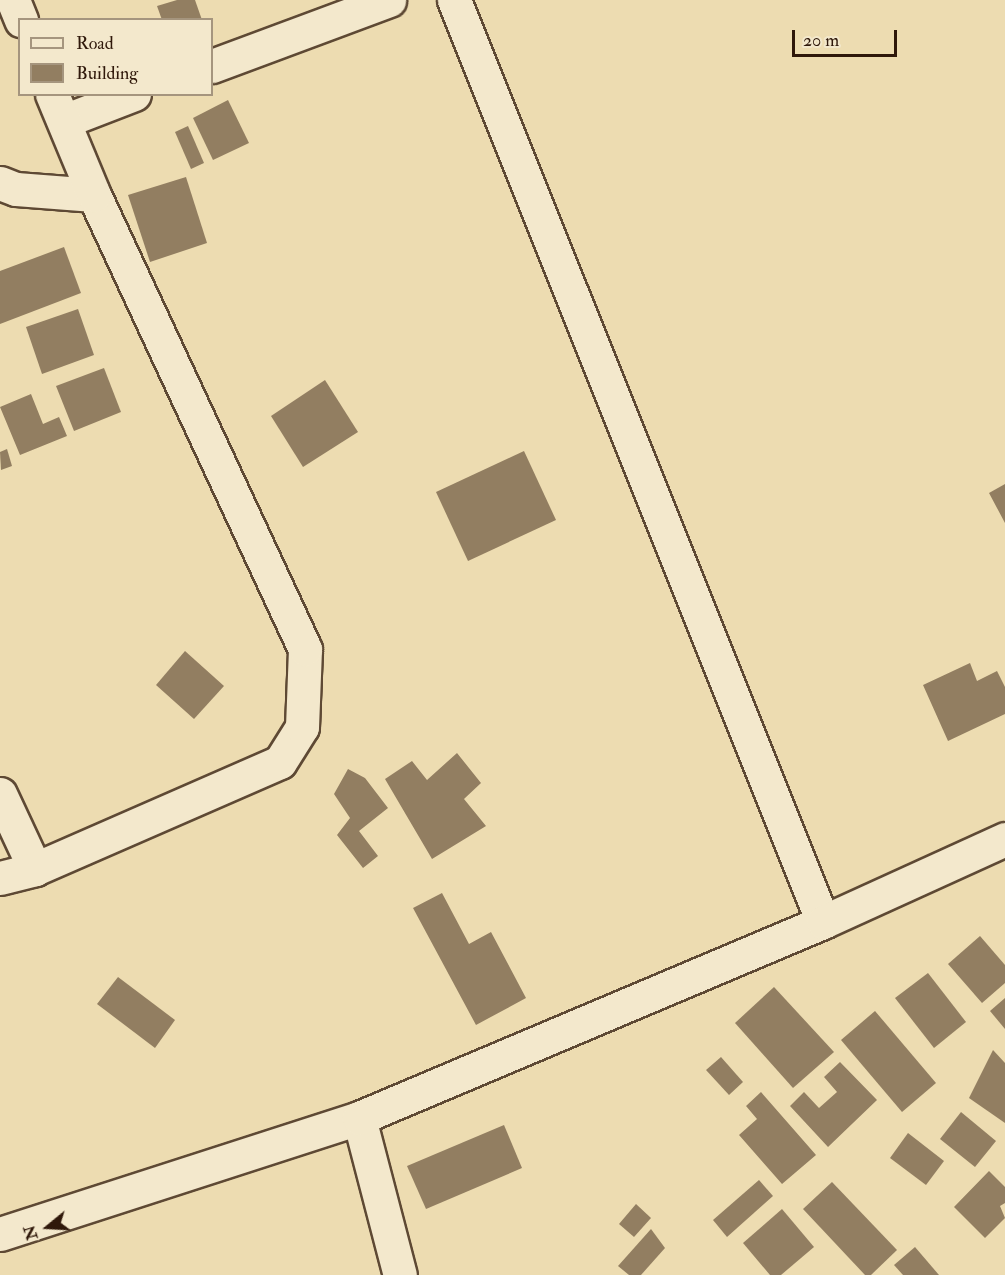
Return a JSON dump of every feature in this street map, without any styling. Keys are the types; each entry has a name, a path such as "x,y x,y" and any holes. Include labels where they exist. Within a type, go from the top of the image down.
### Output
{"street":[{"path":"13,0 20,18"},
{"path":"213,66 389,0"},
{"path":"454,0 823,922"},
{"path":"0,878 35,869 280,762 302,727 305,649 94,195 58,108 124,96"},
{"path":"0,183 16,189 94,195"},
{"path":"0,794 35,869"},
{"path":"0,1234 359,1118 823,922 1005,839"},
{"path":"359,1118 400,1275"}],"building":[{"path":"177,0 195,0 201,18 161,18 157,6"},
{"path":"228,100 249,143 213,160 193,118"},
{"path":"188,126 204,163 191,169 175,132"},
{"path":"186,177 207,243 150,262 128,195"},
{"path":"64,247 81,293 0,324 0,271"},
{"path":"78,309 94,355 42,374 26,327"},
{"path":"104,368 121,412 74,431 56,386"},
{"path":"325,380 358,432 303,467 271,416"},
{"path":"31,394 43,424 59,417 67,436 20,455 0,407"},
{"path":"7,449 12,466 1,470 0,452"},
{"path":"524,451 556,520 468,561 436,492"},
{"path":"1005,484 1005,523 989,493"},
{"path":"185,651 224,686 194,719 156,685"},
{"path":"970,663 977,681 997,671 1005,687 1005,714 948,741 923,685"},
{"path":"457,753 481,783 464,799 486,826 432,859 385,779 412,761 427,780"},
{"path":"348,769 365,778 388,808 359,831 378,856 363,868 337,835 350,818 334,794"},
{"path":"442,893 469,944 491,932 526,998 476,1025 413,908"},
{"path":"980,936 1005,965 1005,983 982,1003 948,964"},
{"path":"928,973 966,1022 934,1048 895,998"},
{"path":"118,977 175,1020 155,1048 97,1004"},
{"path":"774,987 834,1052 793,1088 735,1023"},
{"path":"1005,998 1005,1029 990,1011"},
{"path":"875,1011 936,1083 902,1112 841,1040"},
{"path":"993,1050 1005,1063 1005,1123 969,1098"},
{"path":"721,1057 743,1082 729,1095 706,1070"},
{"path":"840,1062 877,1100 828,1147 790,1106 804,1092 819,1108 837,1092 824,1077"},
{"path":"761,1092 816,1155 782,1184 739,1135 757,1119 746,1106"},
{"path":"961,1112 996,1141 975,1167 940,1139"},
{"path":"504,1125 522,1168 426,1209 407,1166"},
{"path":"908,1133 944,1161 926,1185 890,1158"},
{"path":"989,1171 1005,1187 1005,1203 1000,1206 1005,1218 985,1238 954,1207"},
{"path":"759,1180 773,1196 727,1237 713,1220"},
{"path":"832,1182 897,1250 871,1275 865,1275 803,1209"},
{"path":"636,1204 651,1218 634,1237 619,1224"},
{"path":"782,1209 814,1247 781,1275 770,1275 743,1243"},
{"path":"651,1229 665,1248 641,1275 629,1275 618,1266"},
{"path":"915,1247 939,1275 903,1275 894,1265"}]}
